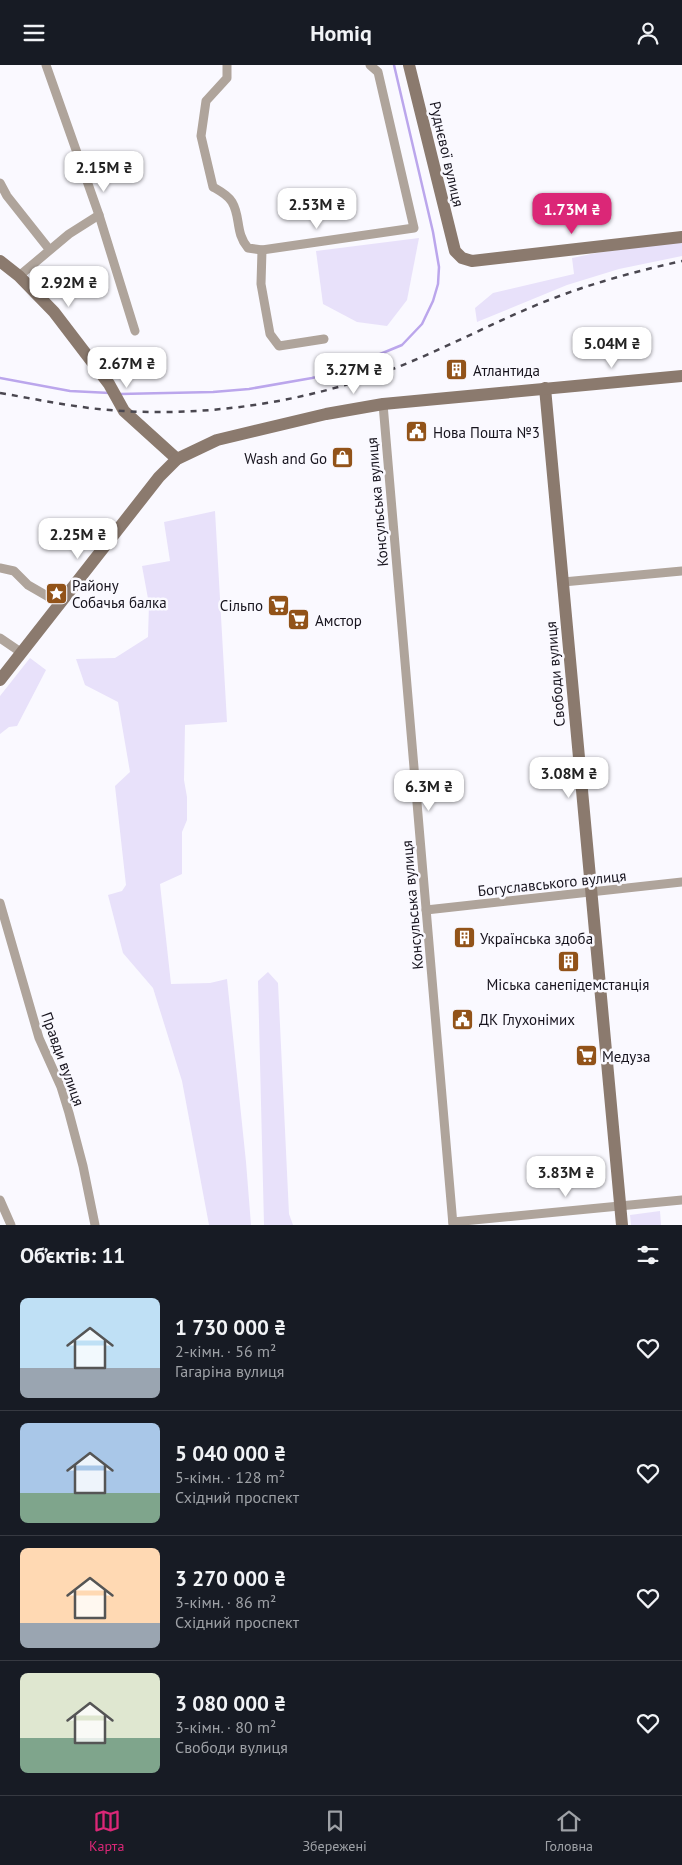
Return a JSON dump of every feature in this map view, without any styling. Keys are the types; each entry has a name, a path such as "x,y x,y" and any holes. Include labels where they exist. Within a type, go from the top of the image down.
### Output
{"main road":[{"name":"Руднєвої вулиця","path":"409,65 455,251 462,258 472,261 682,237"},
{"path":"0,261 19,276 54,312 109,384 124,411 177,459"},
{"path":"0,681 159,477 177,459 216,440 326,414 383,404 682,376"},
{"name":"Свободи вулиця","path":"545,389 622,1225"}],"street":[{"path":"46,65 99,215 135,331"},
{"path":"227,65 227,78 206,101 201,136 213,187 227,196 233,203 241,240 248,248 262,250 414,227 378,72 370,65"},
{"path":"0,183 7,196 49,249"},
{"path":"19,276 49,249 99,215"},
{"path":"262,250 261,285 270,334 279,346 324,339"},
{"name":"Консульська вулиця","path":"383,404 453,1223"},
{"path":"0,568 14,571 28,585 61,604"},
{"path":"563,582 682,571"},
{"path":"0,638 22,653"},
{"name":"Богуславського вулиця","path":"426,910 682,882"},
{"name":"Правди вулиця","path":"0,903 39,1038 61,1087 69,1113 83,1166 95,1225"},
{"path":"0,1200 11,1225"},
{"path":"453,1223 682,1200"}],"shaded area":[{"path":"419,238 407,300 387,326 357,322 323,304 316,251"},
{"path":"682,241 682,256 619,269 567,285 477,322 475,308 493,293 574,274 572,258"},
{"path":"215,511 227,722 185,725 184,780 187,797 187,820 182,832 182,874 160,884 171,984 210,983 227,979 251,1225 209,1225 182,1081 153,988 123,953 108,895 122,891 126,885 115,786 130,772 118,702 85,685 76,659 115,658 148,637 149,604 142,566 170,561 164,522"},
{"path":"30,658 46,670 17,726 9,727 0,734 0,696"},
{"path":"268,972 278,983 289,1214 293,1225 264,1225 258,981"},
{"path":"660,1211 661,1225 631,1225 630,1215"}],"waterway":[{"path":"120,394 213,392 249,389 312,378 339,371 402,345 422,324 433,301 438,284 439,267 433,232 394,65"},
{"path":"0,378 70,391 110,393"}],"railway":[{"path":"0,393 92,408 155,412 220,409 285,400 348,384 398,367 527,309 584,287 682,261"}],"place":[{"name":"Атлантида","path":"457,370"},
{"name":"Нова Пошта №3","path":"417,432"},
{"name":"Wash and Go","path":"343,458"},
{"name":"Району Собачья балка","path":"56,594"},
{"name":"Сільпо","path":"279,605"},
{"name":"Амстор","path":"299,620"},
{"name":"Українська здоба","path":"464,938"},
{"name":"Міська санепідемстанція","path":"568,961"},
{"name":"ДК Глухонімих","path":"463,1019"},
{"name":"Медуза","path":"586,1056"}]}
